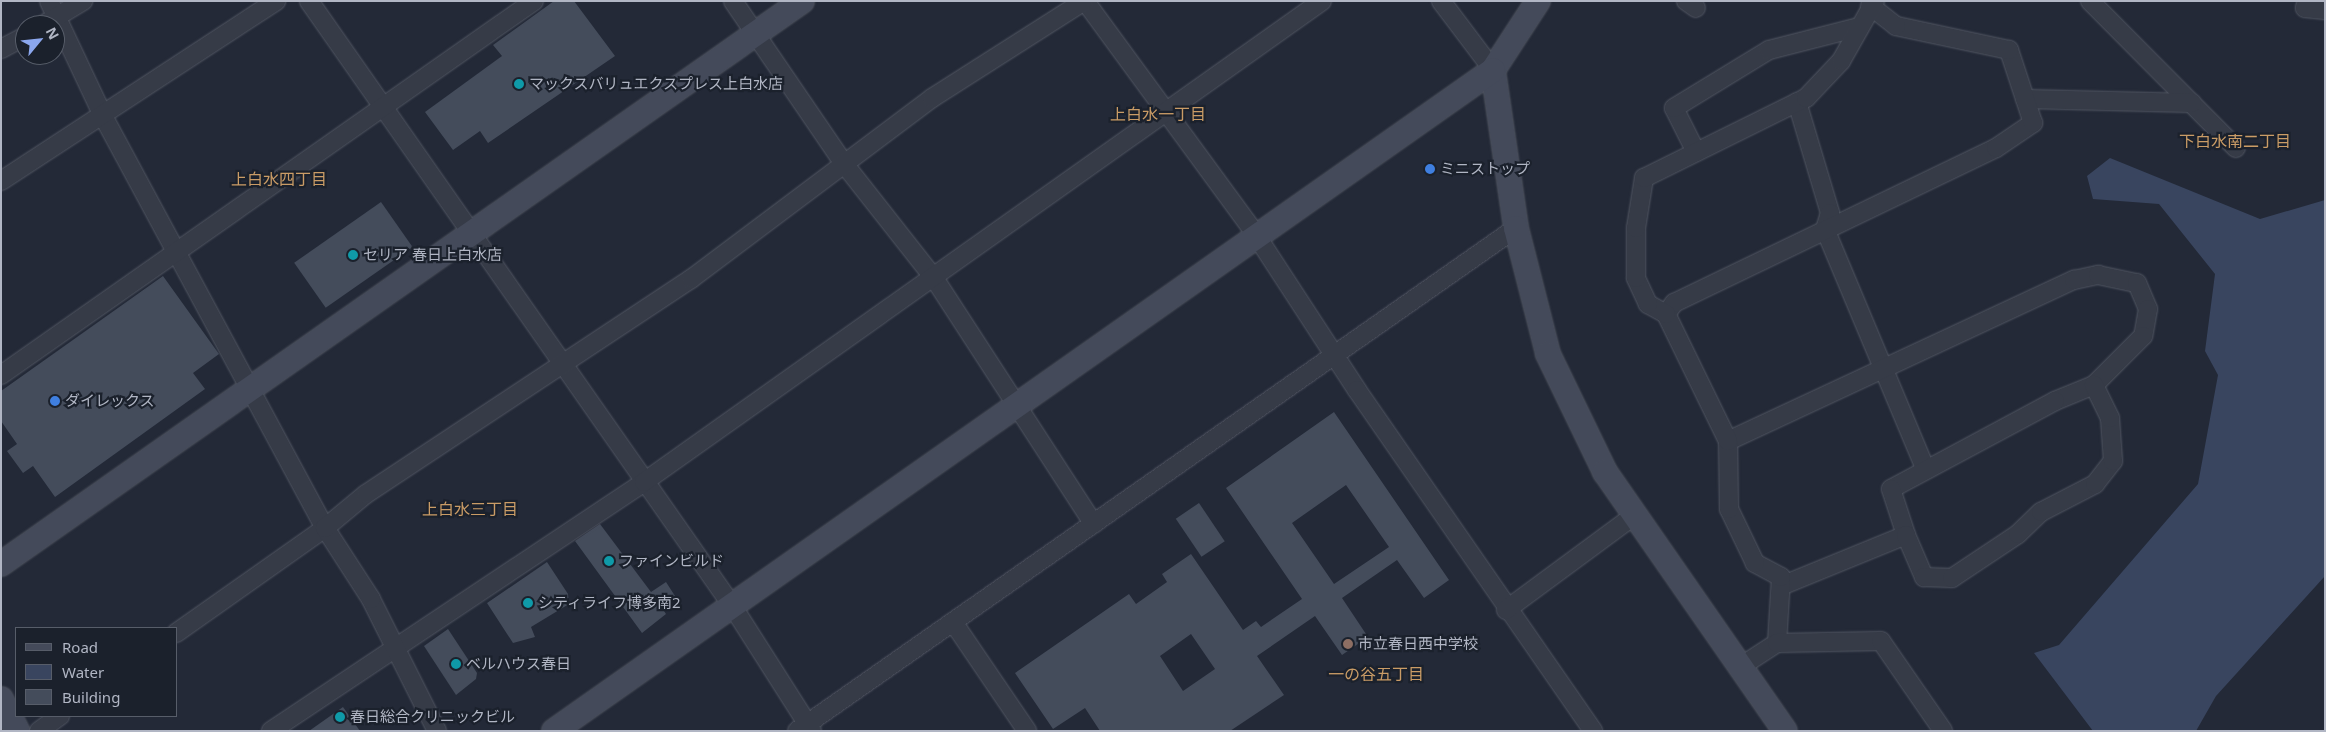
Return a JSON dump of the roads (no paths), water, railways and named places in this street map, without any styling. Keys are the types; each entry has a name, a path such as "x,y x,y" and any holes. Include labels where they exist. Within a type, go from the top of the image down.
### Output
{"street":[{"path":"49,1 49,15"},
{"path":"60,15 83,1"},
{"path":"1,181 276,1"},
{"path":"309,1 381,110 732,607 805,728 952,622 1335,357 1516,228"},
{"path":"1,375 534,1"},
{"path":"733,1 845,164 934,278 1094,524"},
{"path":"1,564 802,1"},
{"path":"178,633 325,528 366,494 561,367 845,164 932,98 1085,1 1256,235 1335,357 1506,610 1593,731"},
{"path":"271,731 395,651 644,482 1322,1"},
{"path":"1441,1 1493,70 1516,228 1548,354 1604,472 1785,731"},
{"path":"554,731 1493,70 1538,1"},
{"path":"2090,1 2236,148"},
{"path":"2307,1 2305,8 2325,10"},
{"path":"1666,314 1674,303 1825,228 1996,148 2033,123 2009,50 1896,26 1873,4 1841,61 1798,102 1644,178 1636,228 1636,278 1648,304 1666,314 1728,442 1729,509 1755,563 1781,577 1777,643"},
{"path":"1696,152 1674,108 1769,50 1859,27"},
{"path":"1,50 15,42"},
{"path":"65,50 103,116 325,528 371,599 395,651 437,731"},
{"path":"2025,99 2192,103"},
{"path":"1798,102 1830,213 1825,228 1926,470"},
{"path":"1728,442 1882,368 2074,280 2098,275 2137,283 2148,309 2143,336 2094,386 2055,400 1891,489 1906,535 1924,577 1952,578 2018,534 2041,512 2095,484 2113,461 2110,418 2094,386"},
{"path":"1506,610 1635,515"},
{"path":"1781,586 1906,535"},
{"path":"952,622 1027,731"},
{"path":"1740,667 1777,643 1881,642 1943,731"},
{"path":"1,700 17,731"},
{"path":"39,731 59,717"}],"water":[{"path":"2110,158 2260,219 2325,200 2325,576 2216,696 2196,731 2093,731 2034,653 2059,645 2198,484 2218,375 2205,351 2215,274 2159,204 2093,199 2087,176"}],"place":[{"name":"マックスバリュエクスプレス上白水店","path":"519,84"},
{"name":"ミニストップ","path":"1430,169"},
{"name":"セリア 春日上白水店","path":"353,255"},
{"name":"ダイレックス","path":"55,401"},
{"name":"ファインビルド","path":"609,561"},
{"name":"シティライフ博多南2","path":"528,603"},
{"name":"市立春日西中学校","path":"1348,644"},
{"name":"ベルハウス春日","path":"456,664"},
{"name":"春日総合クリニックビル","path":"340,717"}],"district":[{"name":"上白水一丁目","path":"1158,114"},
{"name":"下白水南二丁目","path":"2235,141"},
{"name":"上白水四丁目","path":"279,179"},
{"name":"上白水三丁目","path":"470,509"},
{"name":"一の谷五丁目","path":"1376,674"}]}
